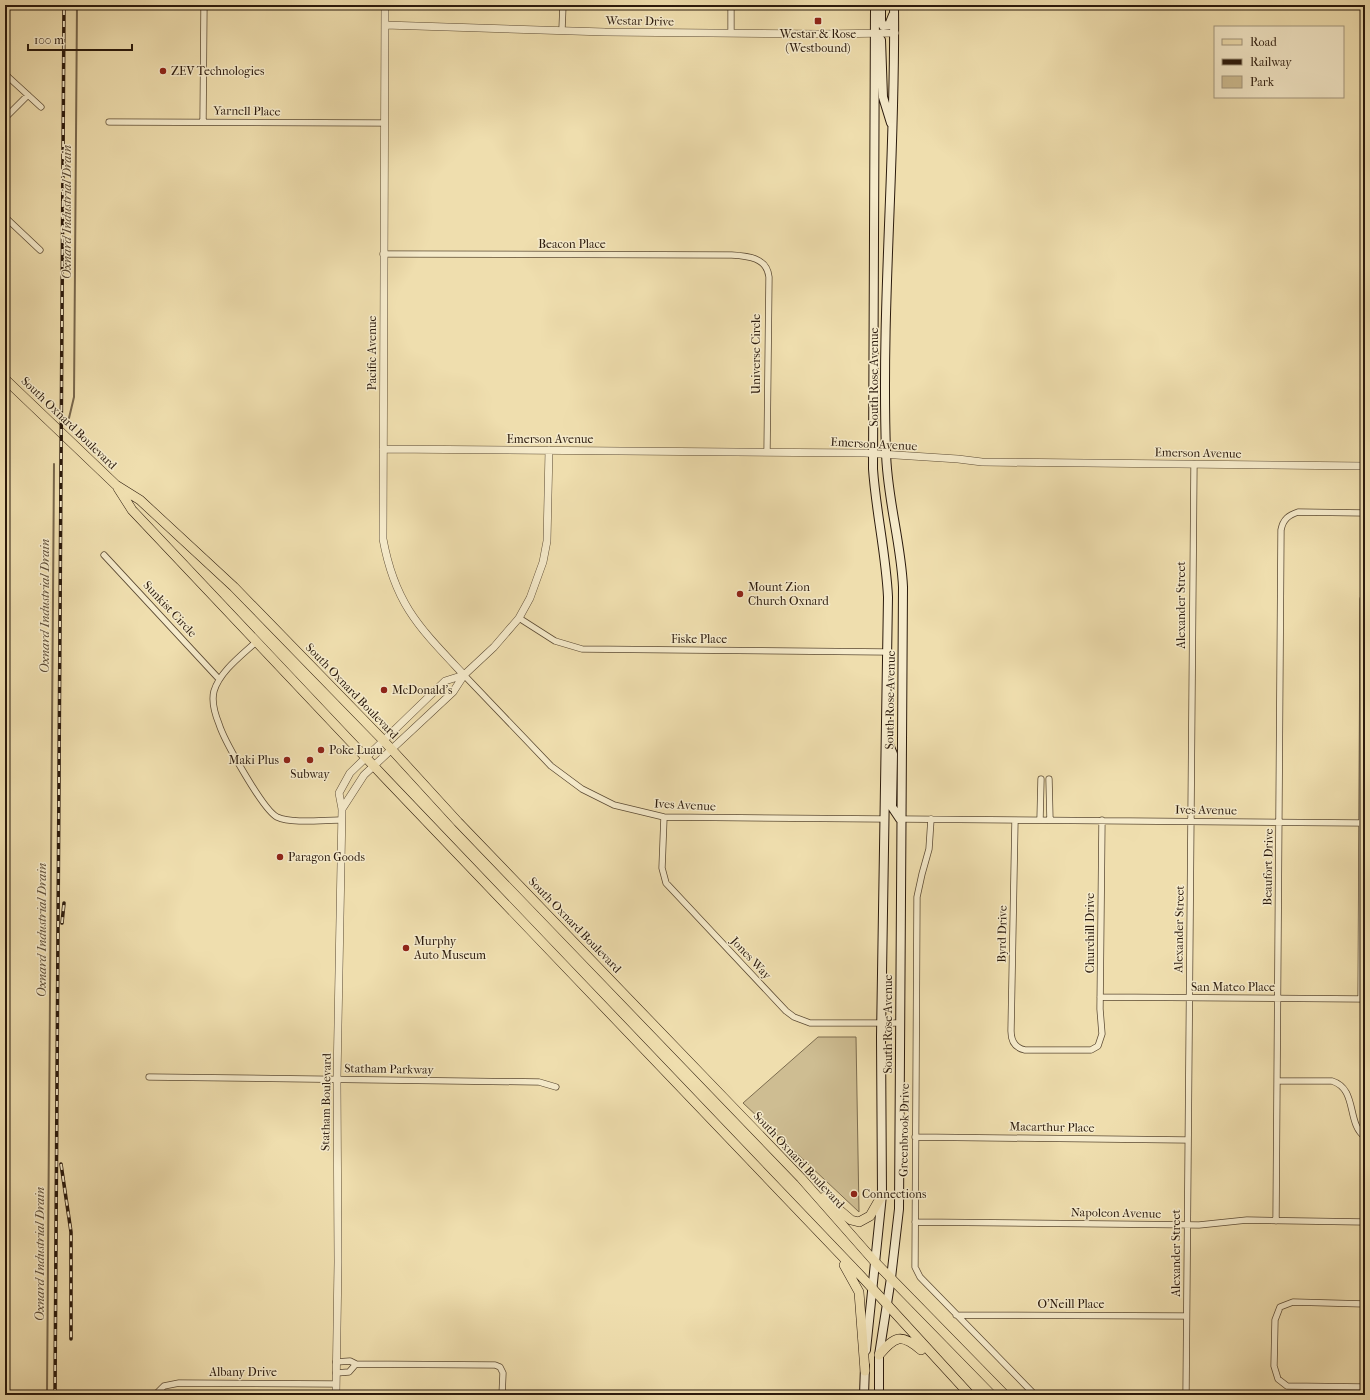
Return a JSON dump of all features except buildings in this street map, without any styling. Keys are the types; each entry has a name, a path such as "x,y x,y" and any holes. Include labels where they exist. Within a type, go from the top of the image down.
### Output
{"main road":[{"name":"South Rose Avenue","path":"864,1395 882,1195 882,1023 887,652 887,574 875,501 873,454 875,5"},
{"path":"881,5 881,21 883,26 889,25 894,8"},
{"name":"South Rose Avenue","path":"879,1395 879,1355 891,1278 899,1209 900,818 903,576 886,454 885,355 893,129 895,33 894,8"},
{"path":"875,34 881,40 883,97 893,129"},
{"name":"South Oxnard Boulevard","path":"5,379 116,485 140,500 212,565 383,740 458,822 801,1178 875,1262 1005,1395"},
{"name":"South Oxnard Boulevard","path":"116,485 132,510 873,1290 970,1395"},
{"path":"885,735 893,754 892,807 900,818"},
{"path":"801,1178 851,1220 859,1222 870,1216 882,1195"},
{"path":"834,1249 859,1292 865,1371"},
{"path":"879,1355 889,1343 903,1338 914,1344 945,1369"}],"street":[{"path":"203,122 204,5"},
{"name":"Pacific Avenue","path":"385,5 382,523 386,551 392,574 402,599 414,620 464,674"},
{"path":"562,29 563,5"},
{"path":"731,5 731,33"},
{"name":"Westar Drive","path":"385,25 562,29 604,32 895,33"},
{"path":"5,74 41,107"},
{"path":"5,118 28,94"},
{"name":"Yarnell Place","path":"109,122 384,123"},
{"path":"5,217 40,250"},
{"name":"Beacon Place","path":"383,254 731,255 746,256 759,260"},
{"name":"Universe Circle","path":"759,260 767,268 769,277 767,452"},
{"name":"Emerson Avenue","path":"382,449 886,454 982,462 1365,466"},
{"name":"Statham Boulevard","path":"342,809 359,781 453,692 464,674 494,647 519,618 537,582 547,542 549,450"},
{"name":"Alexander Street","path":"1186,1395 1194,464"},
{"name":"Beaufort Drive","path":"1276,1221 1281,530 1282,525 1288,516 1298,512 1365,513"},
{"name":"Sunkist Circle","path":"104,555 219,678"},
{"path":"1363,599 1363,998"},
{"name":"Fiske Place","path":"519,618 555,641 582,649 887,652"},
{"path":"257,641 219,678 213,696 218,723 261,800 271,813 277,817 288,819 340,820"},
{"name":"Statham Boulevard","path":"336,1395 337,1079 340,988 340,820 342,809 339,793 345,781 383,740 445,681 464,674"},
{"name":"Ives Avenue","path":"464,674 551,766 566,778 597,798 614,805 664,818 885,818"},
{"path":"1040,820 1041,779"},
{"path":"1050,779 1050,820"},
{"name":"Jones Way","path":"664,818 662,868 666,883 786,1011 794,1017 810,1023 900,1023"},
{"name":"Ives Avenue","path":"900,818 1362,823"},
{"name":"Greenbrook Drive","path":"931,819 929,849 922,874 918,897 914,1262 917,1273 1035,1395"},
{"name":"Byrd Drive","path":"1014,820 1011,1036 1016,1047 1025,1050 1086,1050 1098,1046"},
{"name":"Churchill Drive","path":"1098,1046 1102,1034 1100,997 1102,820"},
{"name":"San Mateo Place","path":"1100,997 1277,999 1363,998"},
{"name":"Statham Parkway","path":"149,1077 539,1082 556,1086"},
{"path":"1277,1081 1332,1081 1338,1083 1346,1090 1358,1129 1365,1137"},
{"name":"Macarthur Place","path":"915,1137 1188,1140"},
{"name":"Napoleon Avenue","path":"914,1222 1223,1224 1247,1220 1365,1222"},
{"path":"1365,1304 1293,1302 1280,1307 1275,1320 1274,1366 1279,1381 1294,1387 1365,1387"},
{"name":"O'Neill Place","path":"956,1315 1186,1316"},
{"path":"336,1362 346,1361 356,1364 494,1365 500,1367 503,1373 502,1395"},
{"path":"336,1373 349,1372 356,1364"},
{"name":"Albany Drive","path":"155,1395 164,1386 178,1382 336,1384"}],"green space":[{"path":"818,1037 856,1037 859,1212 743,1103"}],"waterway":[{"name":"Oxnard Industrial Drain","path":"69,418 74,397 77,5"},
{"name":"Oxnard Industrial Drain","path":"47,1395 54,464"}],"railway":[{"path":"55,1395 64,5"},
{"path":"62,923 64,903"},
{"path":"61,1164 71,1232 71,1339"}],"place":[{"name":"Westar & Rose (Westbound)","path":"818,21"},
{"name":"ZEV Technologies","path":"163,71"},
{"name":"Mount Zion Church Oxnard","path":"740,594"},
{"name":"McDonald's","path":"384,690"},
{"name":"Poke Luau","path":"321,750"},
{"name":"Maki Plus","path":"287,760"},
{"name":"Subway","path":"310,760"},
{"name":"Paragon Goods","path":"280,857"},
{"name":"Murphy Auto Museum","path":"406,948"},
{"name":"Connections","path":"854,1194"}]}
